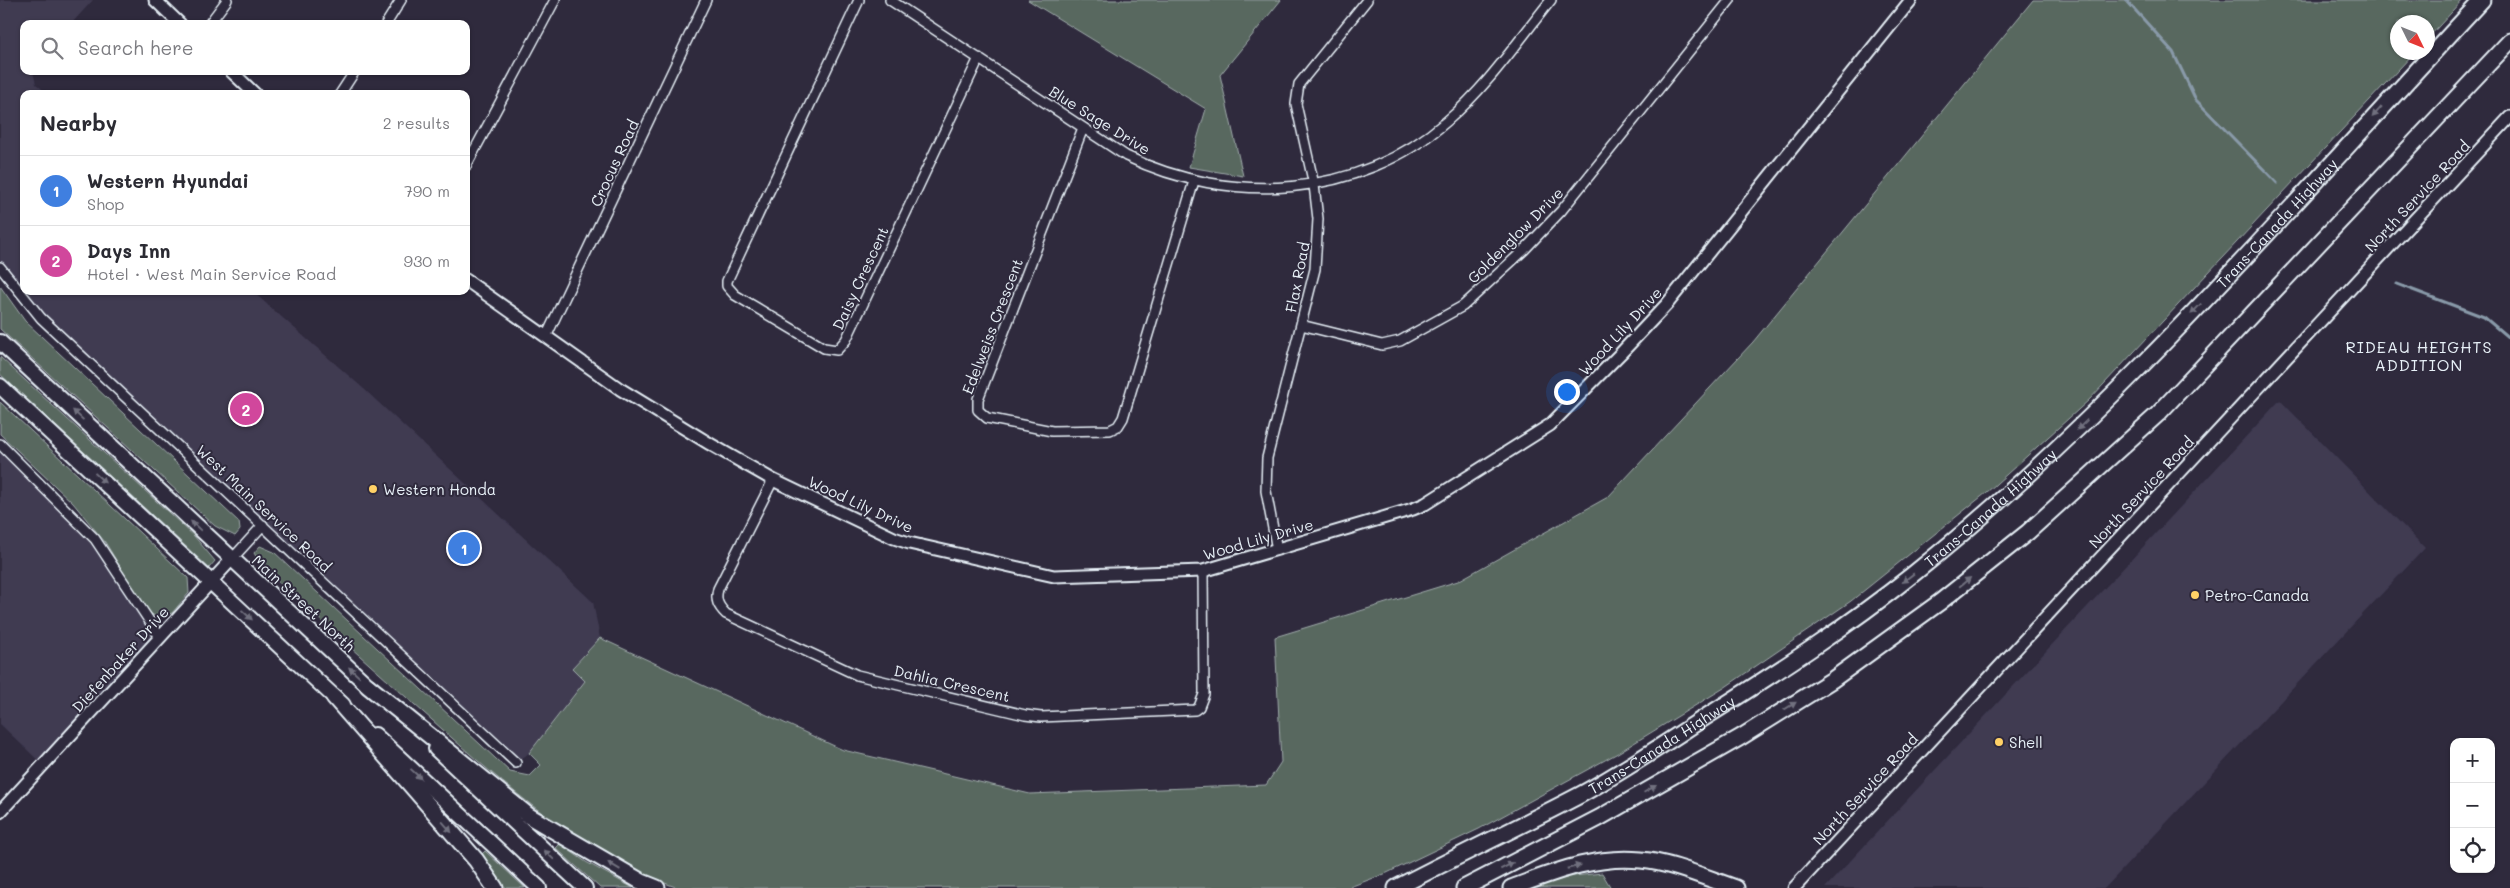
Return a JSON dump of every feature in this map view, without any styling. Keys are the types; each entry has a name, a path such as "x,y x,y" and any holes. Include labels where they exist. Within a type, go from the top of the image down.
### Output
{"highway":[{"path":"2392,96 2477,0"},
{"name":"Trans-Canada Highway","path":"1396,888 1582,794 1645,756 1789,665 1916,571 2015,489 2085,422 2218,288 2482,0"},
{"name":"Trans-Canada Highway","path":"1464,888 1608,813 1742,737 1832,680 1940,602 2028,532 2095,474 2178,393 2510,41"},
{"path":"368,686 529,816 642,882 657,888"},
{"path":"334,698 476,860 495,888"},
{"path":"1511,888 1564,869 1600,860 1641,860 1678,869 1736,888"},
{"path":"1384,888 1439,865"}],"main road":[{"name":"Main Street North","path":"0,342 585,888"},
{"path":"0,386 539,888"}],"street":[{"path":"155,0 176,20"},
{"path":"212,20 227,0"},
{"path":"389,20 402,0"},
{"path":"470,159 555,0"},
{"name":"Crocus Road","path":"546,337 706,0"},
{"name":"Daisy Crescent","path":"859,0 727,281 727,286 735,295 824,348 837,350 846,340 979,58"},
{"name":"Blue Sage Drive","path":"890,0 1083,128 1142,163 1194,181 1224,186 1264,189 1314,184 1378,164 1432,134 1468,101 1551,0"},
{"name":"Flax Road","path":"1277,550 1268,509 1265,474 1270,442 1301,325 1317,254 1318,219 1314,184 1296,104 1299,84 1367,0"},
{"name":"Goldenglow Drive","path":"1301,325 1382,345 1400,341 1463,306 1524,250 1561,211 1730,0"},
{"name":"Wood Lily Drive","path":"470,283 632,397 773,480 902,541 1045,575 1203,572 1425,504 1550,425 1621,354 1667,304 1911,0"},
{"path":"235,75 251,90"},
{"path":"343,90 352,75"},
{"name":"North Service Road","path":"1794,888 2510,117"},
{"name":"Edelweiss Crescent","path":"1083,128 978,399 978,410 987,418 1052,431 1110,430 1118,426 1123,418 1194,181"},
{"name":"West Main Service Road","path":"0,267 20,292"},
{"name":"West Main Service Road","path":"23,295 41,318 516,763"},
{"path":"0,444 95,539 160,637"},
{"name":"Dahlia Crescent","path":"773,480 718,589 716,596 720,609 726,614 856,675 1025,715 1041,717 1189,712 1199,707 1204,694 1203,572"},
{"name":"Diefenbaker Drive","path":"0,812 263,526"}],"shaded area":[{"path":"0,0 93,0 75,20 20,20 20,75 34,75 36,84 43,90 20,90 20,292 0,267"},
{"path":"23,295 257,295 364,389 593,602 600,638 572,668 585,681 529,753 516,763 41,318"},
{"path":"2280,400 2425,548 2105,888 1825,888"},
{"path":"0,444 95,539 160,637 44,766 0,724"}],"green space":[{"path":"1028,0 1281,0 1220,75 1243,176 1189,167 1206,109"},
{"path":"2033,0 2463,0 2435,30 2435,15 2390,15 2390,60 2407,60 2089,400 1986,493 1851,601 1724,688 1616,754 1479,829 1387,873 1347,888 678,888 643,874 609,857 577,838 517,794 263,568 254,553 260,546 274,552 510,772 530,776 541,765 529,753 585,681 572,668 600,638 843,750 1030,794 1266,785 1281,762 1275,637 1458,581 1608,497 1753,342"},
{"path":"0,286 25,321 239,522 240,530 235,536 215,526 0,329"},
{"path":"0,357 194,536 215,561 209,568 0,374"},
{"path":"0,402 188,578 189,593 172,613 158,618 147,611 105,542 73,503 0,434"},
{"path":"560,844 586,862 633,888 600,888 556,848"},
{"path":"485,851 525,888 505,888 480,856"},
{"path":"1602,873 1611,888 1533,888 1565,877"}],"waterway":[{"path":"2126,0 2173,52 2196,100 2277,183"},
{"path":"2397,284 2484,317 2510,339"}],"place":[{"name":"Days Inn","path":"246,409"},
{"name":"Western Honda","path":"373,489"},
{"name":"Western Hyundai","path":"464,548"},
{"name":"Petro-Canada","path":"2195,595"},
{"name":"Shell","path":"1999,742"}],"district":[{"name":"RIDEAU HEIGHTS ADDITION","path":"2419,355"}]}
